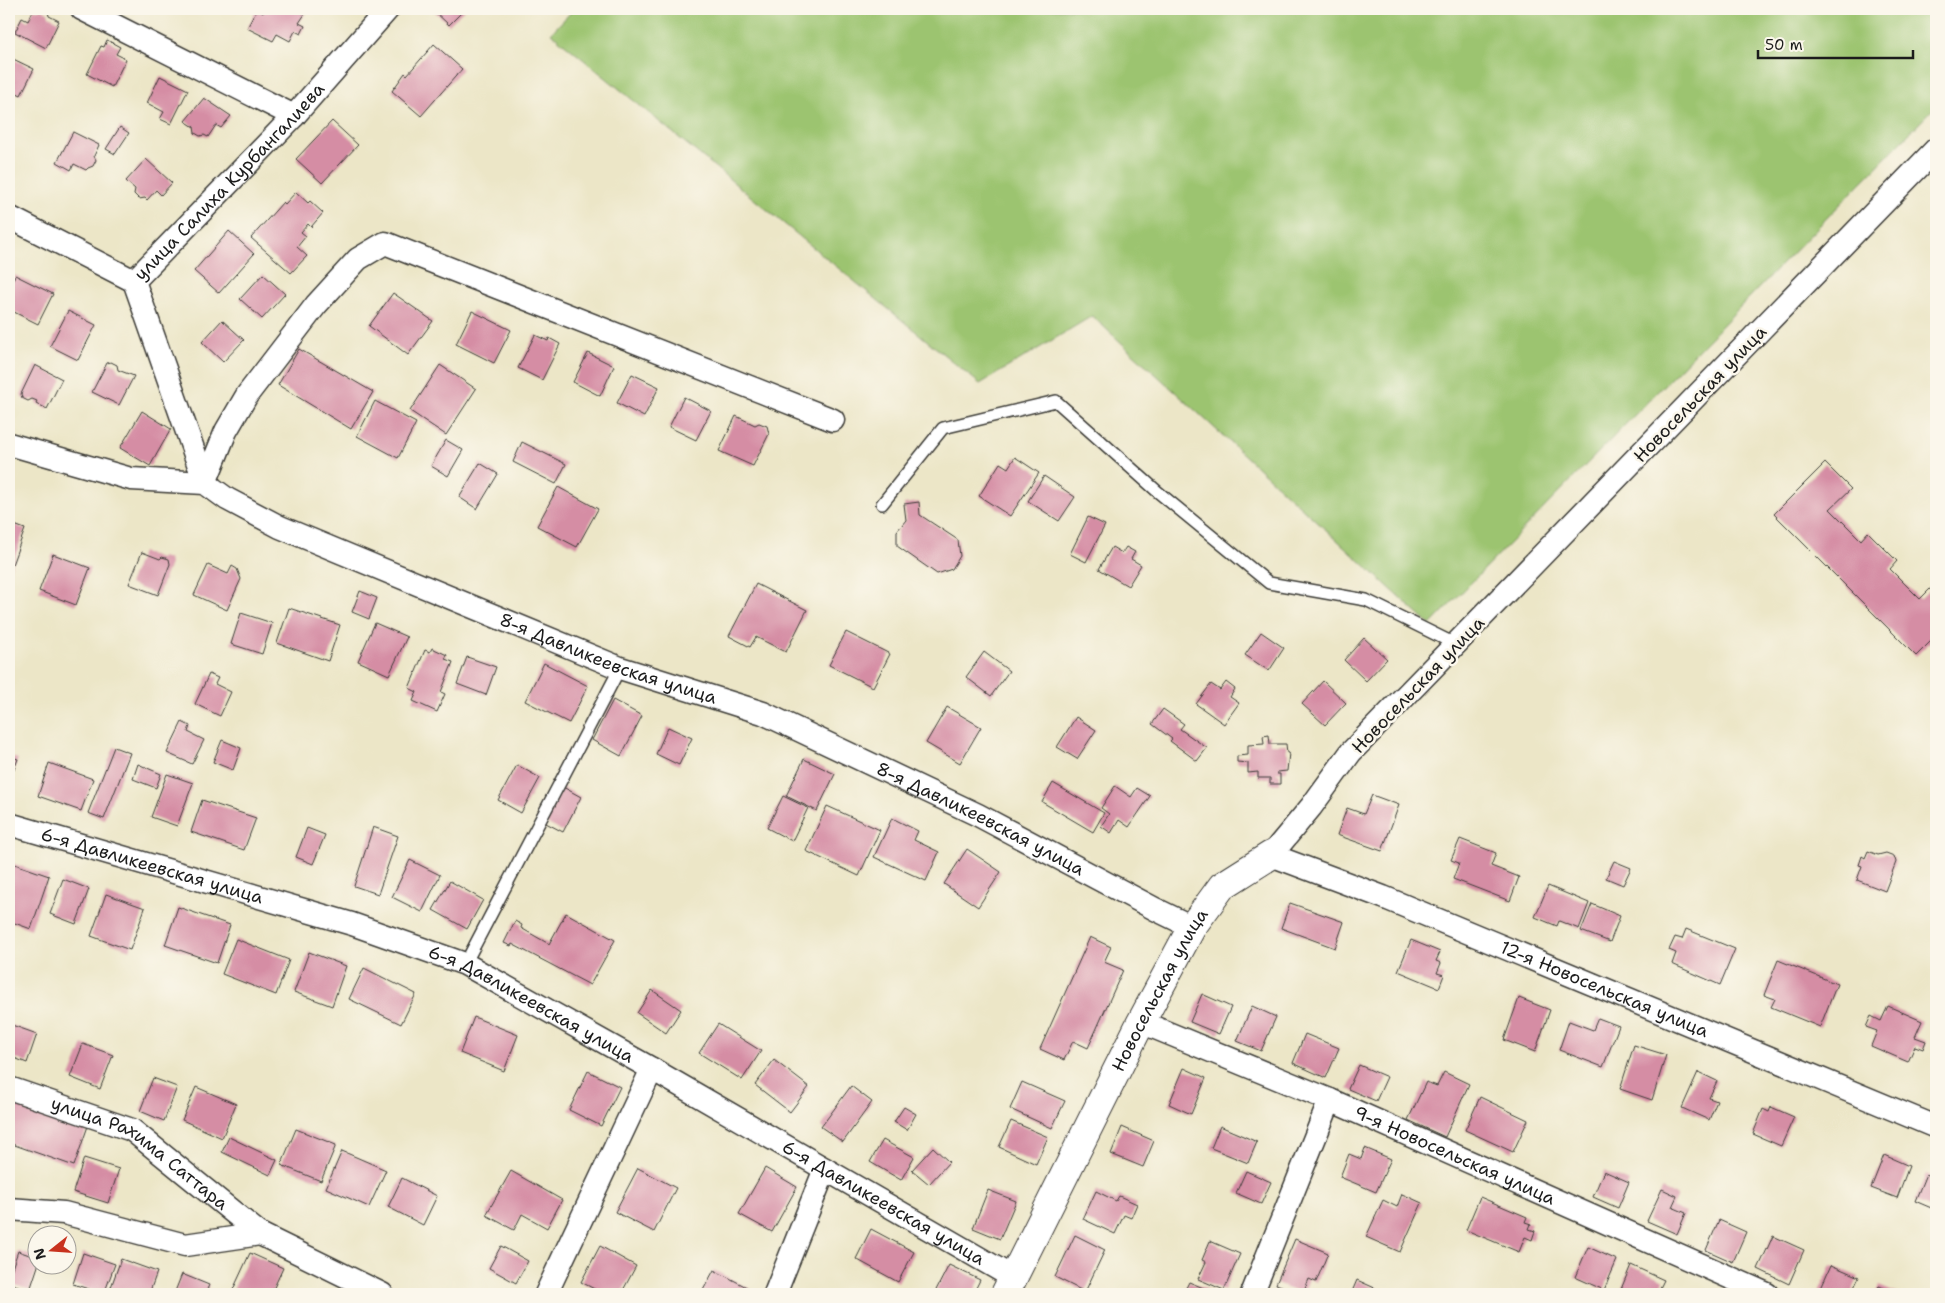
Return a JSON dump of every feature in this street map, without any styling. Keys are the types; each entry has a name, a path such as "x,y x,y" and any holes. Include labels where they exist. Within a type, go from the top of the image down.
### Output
{"street":[{"path":"82,9 294,116"},
{"name":"улица Салиха Курбангалиева","path":"205,483 134,281 294,116 388,9"},
{"name":"Новосельская улица","path":"1009,1286 1141,1022 1192,926 1222,886 1271,855 1311,807 1351,752 1457,645 1936,149"},
{"path":"9,217 134,281"},
{"path":"9,444 131,479 205,483 226,431 247,395 316,305 358,259 385,243 833,420"},
{"name":"8-я Давликеевская улица","path":"205,483 227,499 280,527 620,668 763,713 978,815 1155,909 1192,926"},
{"name":"6-я Давликеевская улица","path":"9,824 352,924 465,964 652,1069 824,1169 1009,1286"},
{"name":"12-я Новосельская улица","path":"1271,855 1383,897 1936,1127"},
{"name":"9-я Новосельская улица","path":"1141,1022 1330,1100 1766,1294"},
{"path":"546,1294 652,1069"},
{"name":"улица Рахима Саттара","path":"9,1088 132,1130 260,1234 382,1294"},
{"path":"1252,1294 1330,1100"},
{"path":"775,1294 824,1169"},
{"path":"9,1209 64,1213 185,1245 260,1234"}],"lane":[{"path":"882,504 943,428 1056,401 1158,492 1269,583 1366,600 1457,645"},
{"path":"465,964 620,668"}],"green space":[{"path":"574,9 1936,9 1936,106 1430,625 1092,316 980,384 551,33"}],"building":[{"path":"34,9 42,9 48,12 49,16 59,21 46,48 15,32 22,18 28,21"},
{"path":"257,9 263,13 265,9 294,9 305,14 299,23 305,26 301,34 295,31 290,41 277,34 273,41 247,28"},
{"path":"432,9 465,9 449,25"},
{"path":"107,40 120,47 116,54 126,59 112,87 87,74 101,46 104,47"},
{"path":"434,44 462,69 421,116 392,91 405,73 407,75"},
{"path":"9,57 34,69 21,95 11,90 9,91"},
{"path":"160,76 188,90 171,124 160,119 164,112 147,103"},
{"path":"204,98 231,116 221,128 216,125 208,137 195,133 194,127 185,121"},
{"path":"332,121 358,145 322,183 296,159"},
{"path":"120,127 129,133 115,154 106,149"},
{"path":"73,132 99,145 94,156 96,160 93,166 86,170 74,164 71,170 57,162"},
{"path":"146,159 172,183 161,195 156,190 147,200 145,198 139,199 134,194 135,189 126,181"},
{"path":"296,192 323,213 311,227 308,224 301,232 306,236 297,247 307,256 291,273 251,238 283,202 285,204"},
{"path":"229,231 254,254 219,293 194,271"},
{"path":"263,274 285,294 262,319 240,299"},
{"path":"15,275 53,294 38,324 12,311 9,318 9,283 11,284"},
{"path":"393,293 433,321 408,355 369,326"},
{"path":"68,311 96,325 78,360 50,346"},
{"path":"472,311 511,330 494,363 456,344"},
{"path":"222,320 244,340 223,362 202,342"},
{"path":"535,335 548,341 549,338 560,344 542,380 518,368"},
{"path":"299,349 373,392 351,429 278,385"},
{"path":"588,353 614,366 600,396 573,382"},
{"path":"111,362 117,365 118,370 134,376 119,405 92,392 107,363"},
{"path":"35,365 62,379 47,409 36,403 37,401 32,399 28,401 22,398 21,394"},
{"path":"440,365 476,389 446,435 410,411"},
{"path":"632,374 659,387 644,417 617,403"},
{"path":"684,397 711,411 696,440 669,427"},
{"path":"375,401 416,423 398,458 357,436"},
{"path":"142,411 171,429 150,466 120,448"},
{"path":"736,416 755,425 759,423 767,426 769,434 753,466 719,451"},
{"path":"446,440 463,450 448,476 431,466"},
{"path":"522,442 566,464 556,484 513,462"},
{"path":"1015,457 1039,473 1010,516 979,496 1000,463 1008,468"},
{"path":"480,463 498,474 477,509 459,497"},
{"path":"1825,463 1851,489 1830,509 1861,540 1868,532 1897,561 1890,569 1920,599 1936,583 1936,636 1916,656 1774,514"},
{"path":"1044,476 1075,497 1059,521 1028,501"},
{"path":"558,487 598,509 577,547 537,526"},
{"path":"919,502 920,515 958,540 960,556 952,569 937,574 897,546 897,531 906,520 904,504"},
{"path":"1088,517 1105,525 1086,562 1070,554"},
{"path":"9,523 25,529 9,573"},
{"path":"1112,547 1122,553 1126,547 1135,552 1131,559 1141,565 1128,586 1099,569"},
{"path":"142,552 160,559 162,557 169,559 170,564 158,595 129,584"},
{"path":"53,554 90,568 76,605 39,591"},
{"path":"208,565 228,574 232,566 237,569 241,579 227,610 194,595"},
{"path":"756,584 807,610 786,652 756,637 750,647 729,636"},
{"path":"360,591 377,598 369,619 352,612"},
{"path":"289,608 340,625 328,661 277,643"},
{"path":"241,613 272,623 262,654 231,644"},
{"path":"375,623 407,637 389,675 358,661"},
{"path":"846,632 890,654 873,687 829,665"},
{"path":"1261,632 1284,648 1269,671 1245,655"},
{"path":"1364,638 1387,659 1366,681 1344,660"},
{"path":"432,648 447,655 445,659 453,662 441,692 445,694 437,712 413,701 417,692 409,688 425,650 430,652"},
{"path":"984,652 1009,671 991,696 966,677"},
{"path":"467,657 496,667 486,695 457,684"},
{"path":"544,663 588,686 569,723 525,701"},
{"path":"209,674 218,678 215,684 231,692 220,716 195,704"},
{"path":"1323,681 1346,703 1325,725 1302,704"},
{"path":"1226,682 1235,689 1230,697 1239,703 1224,724 1196,704 1211,684 1220,690"},
{"path":"613,700 642,716 621,756 592,740"},
{"path":"947,707 981,727 960,763 926,743"},
{"path":"1163,709 1184,724 1180,729 1207,748 1197,761 1170,741 1172,739 1152,724"},
{"path":"1076,717 1096,730 1077,759 1057,747"},
{"path":"182,722 190,726 188,732 204,740 192,764 167,753"},
{"path":"668,727 692,738 679,765 656,754"},
{"path":"1269,735 1270,744 1286,744 1287,753 1289,753 1287,771 1277,772 1277,774 1280,774 1280,784 1270,784 1270,778 1258,778 1258,772 1248,773 1248,763 1237,762 1237,756 1248,755 1248,745 1264,744 1263,736"},
{"path":"222,740 241,748 233,770 213,762"},
{"path":"114,747 130,753 104,819 88,813"},
{"path":"9,756 18,759 9,783"},
{"path":"804,759 835,774 817,811 786,796"},
{"path":"49,763 93,779 81,811 38,796"},
{"path":"138,764 161,774 156,788 133,779"},
{"path":"517,765 540,778 521,813 498,800"},
{"path":"167,774 193,783 177,826 151,817"},
{"path":"1053,783 1104,813 1093,832 1042,802"},
{"path":"1115,786 1131,797 1137,788 1150,796 1129,827 1119,820 1111,833 1101,826 1109,814 1101,808"},
{"path":"563,787 581,797 563,832 544,822"},
{"path":"1372,795 1399,805 1382,851 1337,835 1347,808 1364,814"},
{"path":"783,796 808,808 792,841 767,828"},
{"path":"202,800 256,818 244,850 191,832"},
{"path":"827,806 880,830 859,876 806,851"},
{"path":"892,818 918,831 914,840 939,852 926,881 874,857"},
{"path":"373,827 398,836 378,894 354,886"},
{"path":"307,828 325,835 313,864 296,857"},
{"path":"1460,839 1496,853 1491,866 1519,877 1510,901 1453,879 1459,863 1451,860"},
{"path":"967,849 1001,872 978,907 944,884"},
{"path":"1868,851 1878,855 1886,853 1894,856 1896,862 1885,891 1857,880 1862,866 1859,865 1862,856 1865,858"},
{"path":"410,860 440,875 422,912 392,897"},
{"path":"1614,861 1631,868 1623,885 1606,878"},
{"path":"9,862 49,876 31,929 9,921"},
{"path":"63,879 89,889 76,924 50,914"},
{"path":"450,881 483,900 467,929 433,910"},
{"path":"1548,886 1589,903 1579,929 1559,921 1557,926 1535,917"},
{"path":"106,894 145,908 130,950 91,936"},
{"path":"1290,903 1344,922 1335,948 1281,928"},
{"path":"1592,904 1620,916 1610,942 1581,931"},
{"path":"178,907 230,925 217,963 165,945"},
{"path":"566,913 615,940 590,985 512,944 511,946 504,943 515,921 522,925 521,928 549,944"},
{"path":"1686,929 1735,949 1720,985 1672,964 1676,953 1669,950 1675,937 1682,939"},
{"path":"1090,937 1111,947 1104,962 1123,970 1088,1048 1073,1041 1064,1060 1040,1049"},
{"path":"236,939 289,960 276,995 222,974"},
{"path":"1411,940 1440,952 1436,961 1441,963 1437,973 1444,975 1439,988 1398,971"},
{"path":"309,952 346,966 332,1006 294,992"},
{"path":"1778,960 1837,984 1820,1027 1771,1007 1775,999 1764,995"},
{"path":"364,968 416,994 401,1024 349,999"},
{"path":"652,990 681,1010 666,1033 637,1013"},
{"path":"1202,994 1231,1007 1219,1034 1190,1022"},
{"path":"1519,998 1550,1010 1535,1052 1504,1040"},
{"path":"1252,1006 1276,1017 1261,1051 1237,1041"},
{"path":"1888,1006 1922,1021 1915,1037 1926,1041 1923,1049 1915,1046 1908,1062 1871,1046 1877,1031 1866,1027 1871,1016 1881,1021"},
{"path":"474,1017 518,1035 504,1071 460,1053"},
{"path":"1598,1018 1619,1026 1603,1067 1559,1050 1569,1021 1593,1030"},
{"path":"9,1024 37,1034 27,1063 9,1056"},
{"path":"718,1024 761,1051 742,1080 699,1053"},
{"path":"1305,1034 1339,1048 1326,1078 1293,1063"},
{"path":"83,1044 113,1055 100,1089 70,1077"},
{"path":"1634,1045 1666,1055 1652,1100 1620,1089"},
{"path":"774,1060 809,1087 790,1112 755,1085"},
{"path":"1359,1065 1387,1077 1376,1101 1348,1089"},
{"path":"1184,1068 1206,1078 1191,1114 1169,1104"},
{"path":"588,1071 620,1087 601,1126 569,1110"},
{"path":"1444,1072 1469,1084 1445,1137 1408,1120 1426,1082 1437,1086"},
{"path":"1698,1072 1717,1081 1709,1098 1717,1101 1709,1120 1682,1108"},
{"path":"153,1078 177,1087 164,1121 140,1111"},
{"path":"1022,1082 1065,1101 1052,1128 1010,1109"},
{"path":"851,1086 872,1102 843,1142 821,1127"},
{"path":"196,1087 236,1104 222,1138 182,1120"},
{"path":"1480,1097 1528,1120 1513,1152 1465,1130"},
{"path":"9,1098 88,1126 74,1166 9,1143"},
{"path":"904,1107 916,1114 907,1130 894,1122"},
{"path":"1771,1107 1794,1117 1781,1146 1753,1134 1763,1109 1769,1112"},
{"path":"1011,1121 1048,1137 1036,1164 999,1147"},
{"path":"1220,1126 1257,1142 1248,1163 1211,1148"},
{"path":"1122,1127 1154,1141 1143,1167 1111,1154"},
{"path":"296,1129 336,1145 321,1181 281,1165"},
{"path":"229,1137 277,1160 270,1175 222,1152"},
{"path":"883,1140 914,1157 901,1180 870,1162"},
{"path":"933,1147 949,1162 929,1184 912,1170"},
{"path":"1365,1148 1391,1159 1376,1192 1340,1177 1349,1154 1361,1159"},
{"path":"342,1151 386,1170 369,1207 326,1188"},
{"path":"1884,1155 1909,1166 1897,1198 1871,1188"},
{"path":"84,1158 119,1169 108,1203 73,1192"},
{"path":"638,1168 676,1188 654,1232 615,1212"},
{"path":"765,1168 797,1187 772,1232 739,1214"},
{"path":"511,1171 562,1200 547,1228 522,1214 514,1230 486,1215"},
{"path":"1246,1171 1271,1182 1261,1204 1236,1193"},
{"path":"1604,1171 1629,1182 1618,1208 1593,1197"},
{"path":"1926,1174 1936,1178 1936,1210 1915,1201"},
{"path":"402,1178 437,1196 423,1225 388,1207"},
{"path":"1662,1189 1677,1196 1672,1207 1686,1213 1677,1234 1647,1221"},
{"path":"988,1190 1016,1201 1000,1239 973,1228"},
{"path":"1096,1191 1116,1201 1119,1196 1137,1204 1131,1218 1124,1215 1115,1234 1083,1219"},
{"path":"1402,1194 1422,1203 1400,1252 1366,1237 1383,1200 1397,1207"},
{"path":"1480,1197 1527,1217 1525,1222 1531,1224 1529,1229 1535,1231 1532,1240 1525,1237 1519,1252 1466,1230"},
{"path":"1719,1220 1746,1232 1733,1262 1706,1250"},
{"path":"871,1229 914,1252 898,1282 856,1259"},
{"path":"1075,1235 1105,1250 1085,1292 1055,1277"},
{"path":"1773,1236 1804,1250 1789,1284 1758,1269"},
{"path":"1295,1239 1328,1253 1316,1282 1309,1279 1303,1294 1276,1284"},
{"path":"1210,1241 1240,1254 1224,1290 1198,1279 1206,1262 1202,1260"},
{"path":"501,1246 528,1261 516,1283 489,1268"},
{"path":"600,1246 636,1266 621,1294 604,1294 581,1282"},
{"path":"1588,1247 1617,1260 1604,1290 1575,1277"},
{"path":"18,1251 28,1254 28,1276 35,1276 30,1290 9,1283 9,1277"},
{"path":"83,1253 115,1264 104,1294 73,1284 76,1276 78,1276 78,1268"},
{"path":"250,1253 283,1268 271,1294 231,1294"},
{"path":"121,1259 157,1272 149,1294 121,1294 110,1290"},
{"path":"949,1265 980,1280 973,1294 934,1294"},
{"path":"1631,1265 1664,1280 1657,1294 1619,1294"},
{"path":"1831,1265 1859,1277 1851,1294 1818,1294"},
{"path":"714,1270 760,1294 701,1294"},
{"path":"182,1274 209,1285 205,1294 174,1294"},
{"path":"1357,1280 1388,1294 1351,1294"},
{"path":"1189,1282 1218,1294 1183,1294"},
{"path":"1879,1286 1898,1294 1875,1294"}]}
